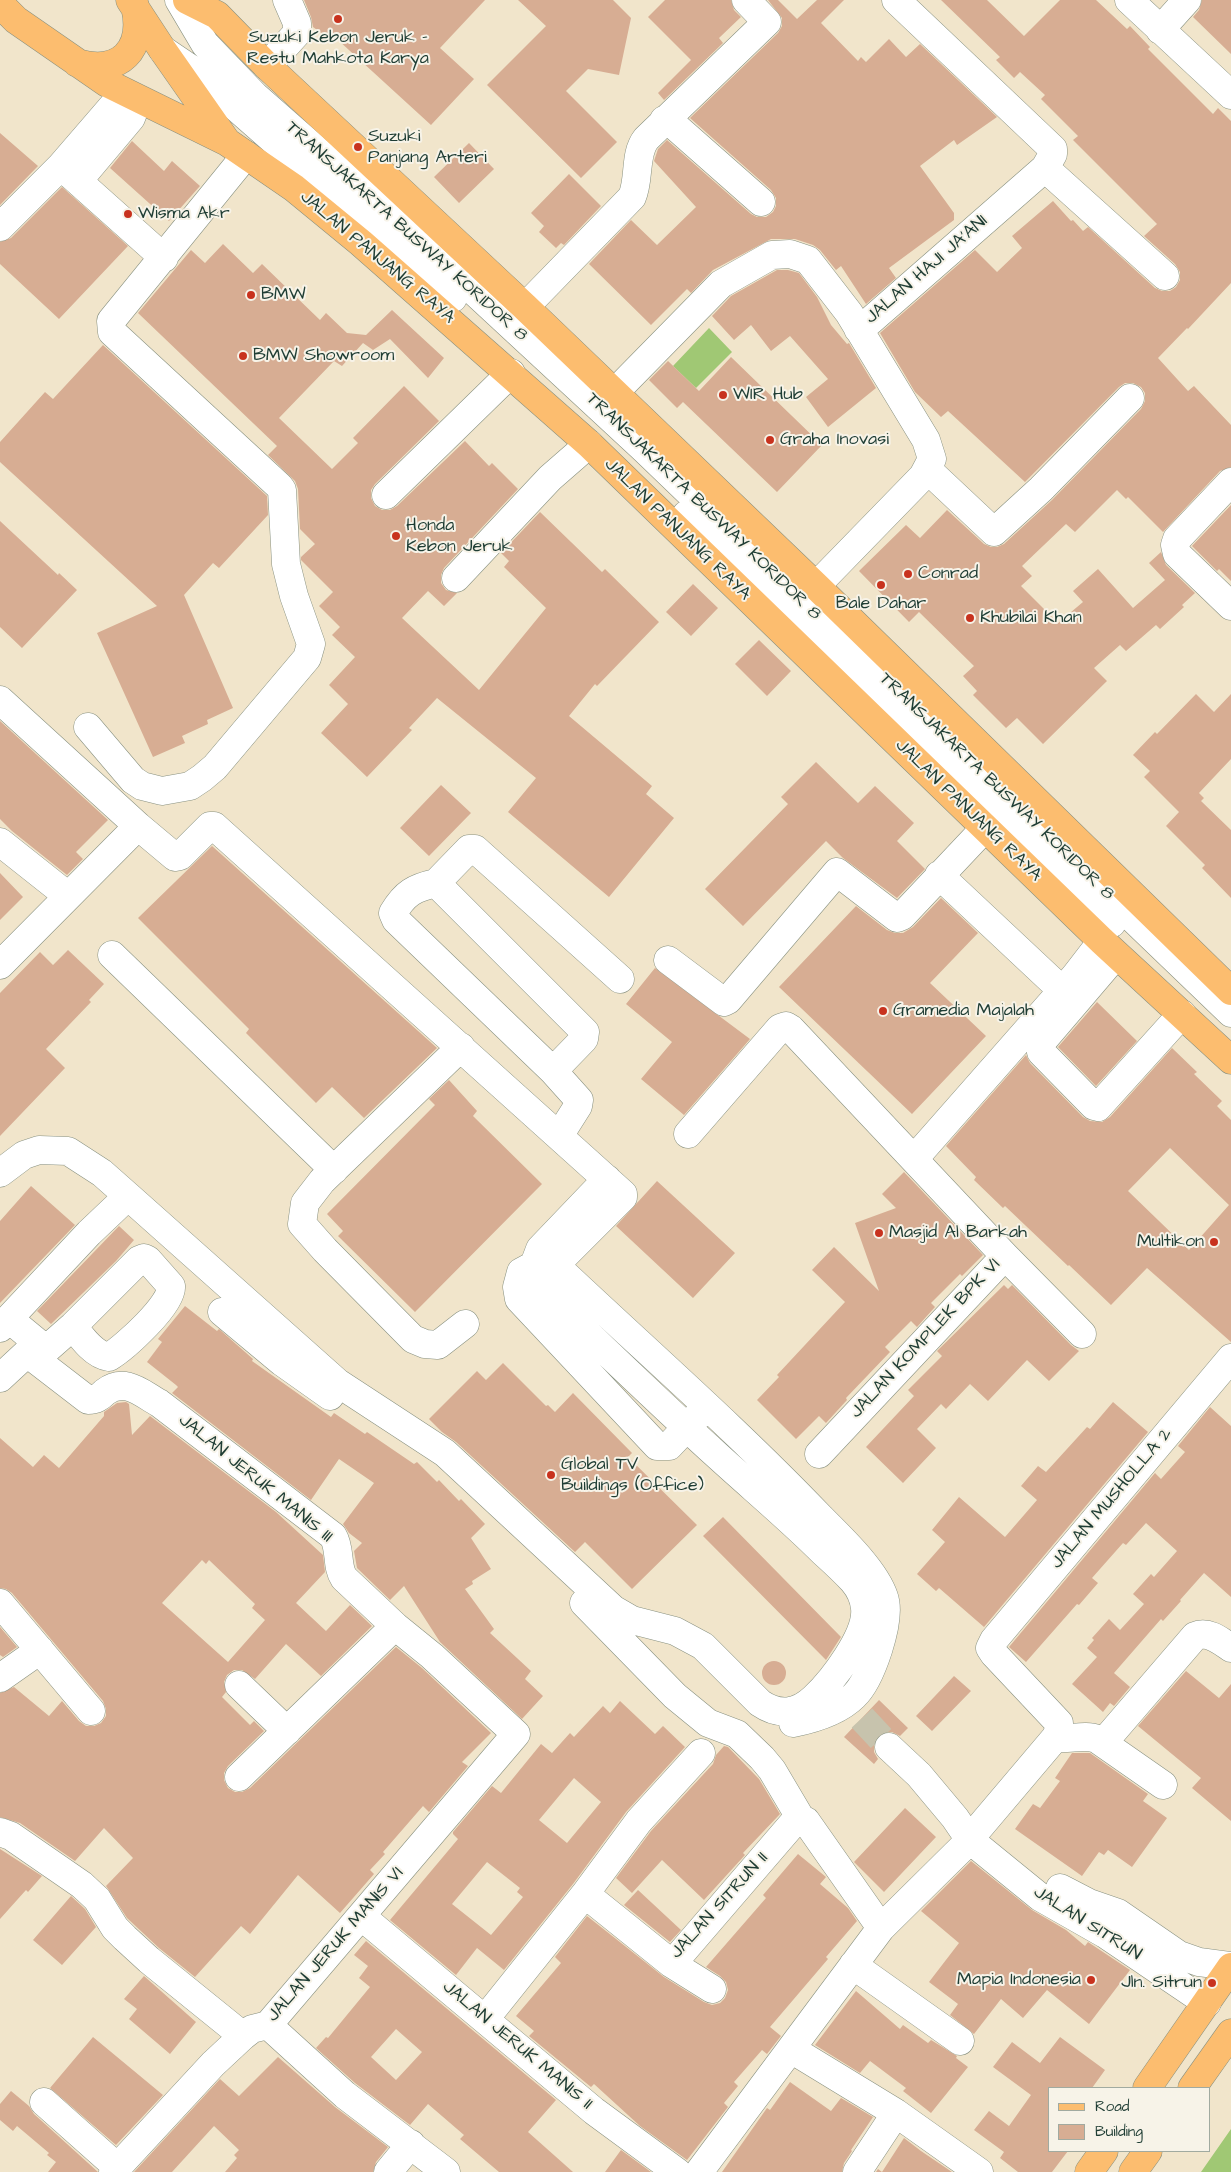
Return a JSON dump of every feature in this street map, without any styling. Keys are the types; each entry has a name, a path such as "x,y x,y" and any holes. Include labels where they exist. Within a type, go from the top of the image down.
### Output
{"main road":[{"path":"187,0 214,8 267,66 615,392 1231,991"},
{"path":"77,63 94,67 111,65 126,55 136,41 139,24 132,3"},
{"name":"JALAN PANJANG RAYA","path":"132,3 162,49 244,153 294,188 361,243 511,373 589,444 1109,948 1231,1060"},
{"path":"5,13 77,63 131,97 244,153"},
{"path":"1148,2087 1231,1966"},
{"path":"1193,2087 1231,2033"},
{"path":"1089,2172 1103,2152"},
{"path":"1133,2172 1147,2152"}],"street":[{"name":"TRANSJAKARTA BUSWAY KORIDOR 8","path":"179,0 205,44 255,96 412,234 643,448 1231,1013"},
{"path":"267,66 297,33 297,23 287,0"},
{"path":"525,307 632,197 637,183 641,148 664,120 767,22 746,0"},
{"path":"896,0 1053,149 1053,154 1045,168 1165,276"},
{"path":"1129,0 1231,95"},
{"path":"1160,30 1187,0"},
{"name":"TRANSJAKARTA BUSWAY KORIDOR 8","path":"162,49 198,74 382,234 524,362 662,491 891,716 1030,849 1231,1032"},
{"path":"0,227 69,173 131,118 131,97"},
{"path":"664,120 668,120 761,202"},
{"path":"88,728 137,783 162,791 190,786 215,767 307,658 311,644 294,596 286,564 282,490 112,332 111,321 194,222 208,223 216,216 244,153"},
{"name":"JALAN HAJI JA'ANI","path":"615,392 712,291 772,255 790,254 808,260 858,328 870,321 1045,168"},
{"path":"69,173 164,258"},
{"path":"816,586 928,470 932,459 926,440 858,328"},
{"path":"386,495 511,373"},
{"path":"928,470 994,532 1047,483 1130,398"},
{"path":"456,578 550,478 589,444"},
{"path":"1231,482 1177,539 1175,545 1177,554 1231,606"},
{"path":"0,700 138,826 175,857 178,857 210,826 214,826 615,1188 540,1249 544,1265 706,1407 799,1494 852,1550 877,1583 884,1597 887,1612 882,1638 867,1677 855,1695 845,1702 802,1722 784,1725 769,1722 754,1713 725,1689 696,1659 675,1630 632,1620 613,1609 445,1453 338,1383 102,1173 68,1151 39,1150 24,1155 0,1173"},
{"path":"0,965 138,826"},
{"path":"668,960 724,1002 728,1000 837,872 897,918 902,916 985,828"},
{"path":"0,842 68,896"},
{"path":"559,1136 578,1106 579,1100 553,1072 396,920 394,913 407,895 418,887 436,883 469,849 475,849 620,979"},
{"path":"939,876 1051,980"},
{"path":"436,883 585,1032 584,1039 553,1072"},
{"path":"1109,948 1040,1044 1041,1052 1094,1106 1098,1106 1182,1014"},
{"path":"914,1159 1075,976 1109,948"},
{"path":"112,954 334,1170"},
{"name":"JALAN KOMPLEK BPK VI","path":"688,1134 780,1028 786,1026 791,1029 1005,1256 818,1454"},
{"path":"461,1047 334,1170 305,1203 302,1224 325,1250 413,1339 425,1344 438,1344 464,1324"},
{"path":"73,1326 48,1348 43,1347 4,1324 94,1228 128,1196"},
{"path":"1005,1256 1082,1334"},
{"path":"544,1265 533,1278 535,1284 687,1428 812,1540 853,1581 862,1595 866,1609 863,1623 852,1649 845,1702"},
{"path":"222,1312 282,1362 323,1392 407,1440 436,1462 537,1555 675,1696 708,1723 737,1734 772,1770 801,1819 806,1822 881,1928"},
{"name":"JALAN JERUK MANIS III","path":"0,1378 26,1353 88,1400 98,1399 113,1387 120,1385 129,1386 159,1403 333,1536 337,1542 341,1574 344,1578 395,1626 432,1656 514,1731 514,1738"},
{"name":"JALAN MUSHOLLA 2","path":"1055,1738 1059,1731 1059,1723 990,1648 994,1640 1231,1358"},
{"path":"687,1428 706,1407"},
{"path":"0,1603 91,1711"},
{"path":"239,1777 395,1626"},
{"path":"1103,1743 1195,1636 1201,1633 1216,1637 1231,1648"},
{"path":"0,1678 40,1650"},
{"path":"239,1686 287,1731"},
{"path":"699,2172 881,1928 968,1829 1055,1738 1069,1740 1091,1736 1163,1785"},
{"name":"JALAN JERUK MANIS VI","path":"115,2169 213,2064 242,2036 252,2029 268,2025 514,1738"},
{"name":"JALAN SITRUN","path":"889,1747 919,1775 968,1829 1040,1897 1086,1912 1118,1913 1179,1955 1198,1962 1231,1966"},
{"path":"485,2019 585,1894 639,1821 701,1753"},
{"name":"JALAN SITRUN II","path":"585,1894 672,1964 795,1821 801,1819"},
{"path":"0,1832 11,1836 82,1885 97,1900 115,1928 125,1938 242,2036"},
{"name":"JALAN SITRUN","path":"1086,1912 1207,2003"},
{"name":"JALAN JERUK MANIS II","path":"361,1916 594,2111 677,2172"},
{"path":"672,1964 712,1989"},
{"path":"853,1965 960,2040"},
{"path":"268,2025 345,2095 446,2172"},
{"path":"791,2049 896,2114 979,2172"},
{"path":"44,2102 115,2169"},
{"path":"857,2172 896,2114"},
{"path":"388,2172 411,2144"}],"green space":[{"path":"709,328 732,352 696,388 673,366"},
{"path":"1231,2129 1231,2172 1201,2172"}],"building":[{"path":"304,0 485,0 440,48 474,79 431,125 338,40 331,40 313,27"},
{"path":"518,0 613,0 631,18 619,75 588,69 566,91 617,142 581,178 487,85 546,26"},
{"path":"665,0 731,0 734,10 741,17 719,38 723,43 664,100 658,93 691,60 648,17"},
{"path":"768,0 778,0 797,19 817,0 844,0 821,23 858,61 861,57 866,62 889,39 906,57 920,44 997,117 957,145 954,140 920,166 954,213 954,220 889,268 896,278 866,304 841,266 836,270 820,250 813,245 795,239 771,239 713,270 691,293 687,289 651,325 589,264 631,220 657,245 696,207 654,161 658,149 667,140 751,214 757,217 766,217 773,212 776,206 776,198 771,190 690,118 778,33 782,26 782,18"},
{"path":"941,0 987,0 1024,36 1060,0 1096,0 1127,29 1130,26 1150,47 1148,49 1213,114 1218,108 1231,121 1231,283 1158,358 1188,391 1194,386 1231,425 1231,467 1220,471 1163,532 1128,497 1126,499 1117,490 1075,532 1066,524 1022,566 1032,576 1021,586 1058,623 1083,602 1073,591 1098,569 1133,608 1165,580 1149,563 1161,552 1166,565 1195,593 1182,605 1184,607 1160,629 1156,625 1126,651 1120,645 1094,668 1107,681 1043,744 1017,718 1006,728 973,695 977,691 963,676 974,666 919,612 909,622 859,571 906,525 920,538 947,510 984,544 997,547 1004,544 1052,500 1141,409 1145,401 1145,393 1141,387 1133,383 1125,383 1119,387 1025,482 948,411 941,417 915,392 880,333 975,250 997,272 1022,248 1012,236 1053,201 1071,221 1073,220 1083,231 1088,227 1155,288 1162,291 1170,291 1176,287 1180,280 1180,272 1175,264 1144,236 1157,224 1073,140 1078,136 1041,99 1045,95 1020,72 1014,78 996,60 1000,57"},
{"path":"1202,0 1231,0 1231,54 1193,17 1199,10"},
{"path":"0,133 38,166 0,205"},
{"path":"132,141 164,171 172,161 200,186 169,221 110,168"},
{"path":"469,143 494,169 459,203 434,177"},
{"path":"569,174 601,206 564,245 561,243 556,248 539,232 544,226 531,213"},
{"path":"62,187 128,246 59,319 0,264 0,242 11,238"},
{"path":"223,244 253,273 262,264 320,320 326,313 347,333 366,335 392,310 444,358 428,378 390,339 373,350 363,343 342,366 334,361 279,418 332,469 358,443 353,438 404,386 439,421 375,484 371,490 371,498 375,506 382,510 390,510 397,506 465,441 489,466 492,463 518,489 444,568 441,575 441,583 446,590 457,593 444,606 428,591 402,618 479,690 546,608 504,567 509,561 501,553 540,512 602,572 605,569 659,622 597,686 595,684 569,716 652,786 646,794 674,818 609,897 508,812 536,778 437,698 409,728 412,730 367,777 321,733 348,704 329,685 355,657 332,635 340,627 319,606 333,592 301,560 301,557 315,544 300,529 298,489 295,481 268,455 277,446 138,313 191,250 205,263"},
{"path":"777,270 799,273 817,297 831,325 847,344 849,343 876,388 828,427 806,397 828,379 790,336 771,351 751,325 734,340 712,316 731,296"},
{"path":"103,345 267,496 268,515 219,568 213,563 184,595 233,708 207,720 208,724 182,736 185,743 153,757 97,633 157,606 0,462 0,442 45,392 53,399"},
{"path":"731,357 822,445 777,492 683,402 677,408 649,380 668,361 699,391"},
{"path":"1231,505 1231,581 1219,569 1217,571 1192,546"},
{"path":"0,521 58,575 59,573 77,590 22,648 0,627"},
{"path":"693,584 718,608 691,636 666,612"},
{"path":"759,640 791,671 767,696 735,664"},
{"path":"1196,694 1214,712 1231,694 1231,759 1199,793 1204,798 1201,801 1231,830 1231,898 1202,868 1205,865 1166,826 1179,812 1144,777 1150,771 1133,755 1155,732 1157,734"},
{"path":"0,721 108,820 76,852 83,859 67,875 12,831 0,819"},
{"path":"816,762 858,803 875,786 914,823 897,841 925,869 897,898 843,858 826,841 743,926 705,889 788,804 781,797"},
{"path":"441,785 471,813 429,856 400,828"},
{"path":"212,846 437,1048 364,1118 332,1087 316,1103 246,1033 249,1029 138,918"},
{"path":"0,873 23,897 0,920"},
{"name":"Gramedia Majalah","path":"941,898 978,933 930,983 986,1036 912,1114 779,987 856,906 887,930 903,933 913,927"},
{"path":"68,950 104,984 89,1000 91,1002 46,1049 65,1068 0,1136 0,993 40,952 53,965"},
{"path":"655,968 750,1039 684,1115 641,1079 672,1042 626,1004"},
{"path":"1097,1002 1137,1041 1096,1086 1058,1047"},
{"path":"1172,1048 1197,1072 1194,1074 1222,1101 1217,1106 1231,1120 1231,1342 1147,1268 1111,1305 1005,1206 1003,1208 974,1180 976,1177 946,1146 1026,1055 1030,1063 1083,1117 1090,1121 1102,1122 1110,1117","holes":["1170,1148 1229,1205 1189,1250 1128,1191"]},
{"path":"449,1080 477,1111 473,1116 542,1184 415,1312 338,1236 343,1231 327,1214 435,1105 429,1099"},
{"path":"904,1172 983,1255 962,1276 960,1274 931,1303 935,1307 917,1327 911,1321 885,1347 890,1352 846,1398 847,1400 826,1423 819,1416 796,1439 757,1400 779,1377 777,1375 845,1302 812,1270 834,1247 879,1291 855,1223 896,1208 882,1194"},
{"path":"657,1181 735,1253 693,1298 616,1226"},
{"path":"31,1186 75,1225 0,1303 0,1221"},
{"path":"119,1226 134,1240 116,1261 51,1324 37,1311"},
{"path":"1004,1285 1008,1289 1012,1285 1079,1351 1049,1381 1027,1360 988,1401 970,1384 946,1409 941,1404 917,1429 936,1448 903,1483 866,1447 914,1396 908,1390 942,1356 937,1351"},
{"path":"185,1306 217,1331 219,1329 253,1359 252,1361 331,1417 334,1413 365,1434 367,1432 414,1464 417,1462 437,1482 439,1480 459,1501 461,1499 485,1524 471,1538 491,1569 472,1581 473,1584 465,1589 494,1629 490,1633 531,1671 525,1679 543,1696 522,1719 440,1642 404,1586 390,1600 357,1568 354,1551 362,1543 349,1533 343,1524 374,1483 339,1459 311,1500 172,1393 178,1387 147,1362 162,1342 158,1339"},
{"name":"Global TV Buildings (Office)","path":"503,1363 546,1406 548,1405 555,1412 573,1393 632,1453 628,1457 697,1525 632,1589 585,1542 575,1552 429,1419 477,1371 486,1380"},
{"path":"126,1402 129,1404 132,1435 150,1416 276,1512 323,1555 325,1572 296,1603 326,1631 350,1605 372,1626 321,1676 286,1644 255,1679 242,1670 234,1670 227,1675 224,1682 226,1692 222,1697 250,1725 254,1721 264,1731 228,1766 224,1773 224,1780 228,1788 235,1792 242,1792 250,1788 396,1647 422,1668 491,1733 462,1762 468,1766 429,1812 423,1806 383,1852 385,1854 370,1870 374,1874 340,1913 298,1875 250,1934 241,1926 195,1977 159,1948 127,1918 106,1886 133,1858 104,1828 75,1861 20,1823 0,1817 0,1693 14,1687 49,1716 62,1701 79,1721 86,1726 94,1726 101,1723 106,1716 106,1709 103,1701 12,1593 0,1588 0,1438 33,1467 44,1455 59,1468 104,1416 104,1412 117,1403","holes":["202,1560 206,1564 209,1560 255,1604 252,1608 265,1620 228,1662 162,1603"]},
{"path":"1113,1402 1148,1432 984,1627 939,1588 936,1591 917,1574 945,1542 932,1530 959,1497 1005,1537 1037,1500 1021,1486 1038,1466 1046,1472 1087,1427 1090,1429"},
{"path":"1210,1407 1231,1426 1231,1597 1204,1573 1163,1621 1161,1619 1114,1673 1130,1687 1114,1706 1110,1703 1103,1712 1072,1684 1097,1657 1087,1648 1094,1640 1092,1638 1109,1619 1120,1630 1144,1604 1133,1594 1151,1574 1154,1577 1177,1551 1146,1523 1126,1545 1123,1543 1092,1578 1098,1583 1026,1662 1009,1647 1155,1473 1161,1479 1185,1452 1178,1446"},
{"path":"723,1517 841,1637 826,1660 703,1536"},
{"path":"0,1627 17,1647 3,1657 0,1655"},
{"path":"774,1661 782,1665 786,1673 782,1681 774,1685 766,1681 762,1673 766,1665"},
{"path":"1186,1671 1219,1698 1231,1684 1231,1821 1192,1788 1201,1778 1138,1726"},
{"path":"954,1676 971,1691 932,1731 916,1716"},
{"path":"879,1700 908,1728 900,1736 892,1732 885,1732 878,1736 874,1744 874,1752 878,1759 874,1764 844,1737"},
{"path":"620,1701 655,1734 663,1726 685,1747 626,1812 573,1884 504,1970 477,1948 456,1975 390,1920 458,1839 453,1832 492,1786 501,1793 541,1744 552,1753 570,1733 574,1737 603,1706 610,1713","holes":["574,1778 601,1802 567,1843 539,1820","487,1862 520,1888 517,1892 523,1897 491,1935 452,1904"]},
{"path":"724,1746 728,1747 759,1779 780,1814 743,1853 745,1855 704,1900 662,1860 632,1893 616,1878 651,1831 713,1764 716,1755"},
{"path":"1072,1753 1090,1753 1148,1794 1143,1801 1167,1818 1132,1867 1108,1850 1104,1855 1099,1852 1082,1876 1015,1829 1033,1804 1040,1808 1060,1781 1055,1778"},
{"path":"905,1808 936,1837 884,1892 854,1862"},
{"path":"0,1849 42,1876 28,1892 26,1890 0,1919"},
{"path":"798,1854 826,1877 820,1884 848,1908 857,1921 826,1957 828,1959 770,2027 781,2036 767,2054 762,2050 734,2082 738,2086 724,2103 728,2107 687,2160 640,2126 594,2084 591,2087 529,2036 534,2031 516,2016 561,1963 555,1957 587,1916 664,1977 704,2002 712,2005 720,2003 725,1998 728,1990 726,1982 706,1967 766,1898 763,1895"},
{"path":"971,1861 1032,1910 1066,1930 1085,1946 1088,1942 1130,1970 1089,2024 1047,1990 1023,2018 1001,1999 974,2034 950,2015 958,2004 929,1982 959,1943 921,1911"},
{"path":"638,1890 681,1930 670,1942 624,1905"},
{"path":"71,1896 85,1909 96,1927 62,1965 33,1940"},
{"path":"366,1941 556,2100 528,2132 573,2172 499,2172 460,2139 464,2135 428,2104 410,2125 355,2083 316,2048 326,2037 328,2038 370,1987 359,1978 368,1966 354,1955","holes":["396,2029 422,2052 396,2080 371,2057"]},
{"path":"144,1976 196,2022 170,2054 129,2019 137,2009 124,1999"},
{"path":"856,1991 900,2029 903,2025 928,2043 931,2040 957,2056 956,2058 968,2067 931,2113 903,2091 906,2088 870,2061 860,2073 815,2045"},
{"path":"93,2037 163,2095 116,2145 50,2088"},
{"path":"1060,2037 1105,2070 1093,2087 1048,2087 1048,2152 1067,2152 1052,2172 1018,2172 1000,2158 1004,2152 974,2130 989,2111 1009,2126 1031,2095 993,2067 1012,2042 1040,2063"},
{"path":"278,2057 335,2107 388,2147 376,2162 373,2172 225,2172 237,2158 234,2155 239,2150 214,2126 172,2172 134,2172 220,2079 239,2096"},
{"path":"790,2082 831,2111 841,2098 873,2117 851,2150 844,2163 842,2172 722,2172 767,2108 770,2110"},
{"path":"11,2091 98,2172 48,2172 56,2162 47,2155 49,2153 17,2126 13,2131 0,2120 0,2104"},
{"path":"904,2138 952,2172 882,2172"},
{"path":"621,2150 651,2172 605,2172"}],"tunnel":[{"path":"862,1718 889,1747"}],"place":[{"name":"Suzuki Kebon Jeruk - Restu Mahkota Karya","path":"338,19"},
{"name":"Suzuki Panjang Arteri","path":"358,147"},
{"name":"Wisma Akr","path":"128,214"},
{"name":"BMW","path":"251,295"},
{"name":"BMW Showroom","path":"243,356"},
{"name":"WIR Hub","path":"723,395"},
{"name":"Graha Inovasi","path":"770,440"},
{"name":"Honda Kebon Jeruk","path":"396,536"},
{"name":"Conrad","path":"908,574"},
{"name":"Bale Dahar","path":"881,585"},
{"name":"Khubilai Khan","path":"970,618"},
{"name":"Gramedia Majalah","path":"883,1011"},
{"name":"Masjid Al Barkah","path":"879,1233"},
{"name":"Multikon","path":"1214,1242"},
{"name":"Global TV Buildings (Office)","path":"551,1475"},
{"name":"Mapia Indonesia","path":"1091,1980"},
{"name":"Jln. Sitrun","path":"1212,1983"}]}
